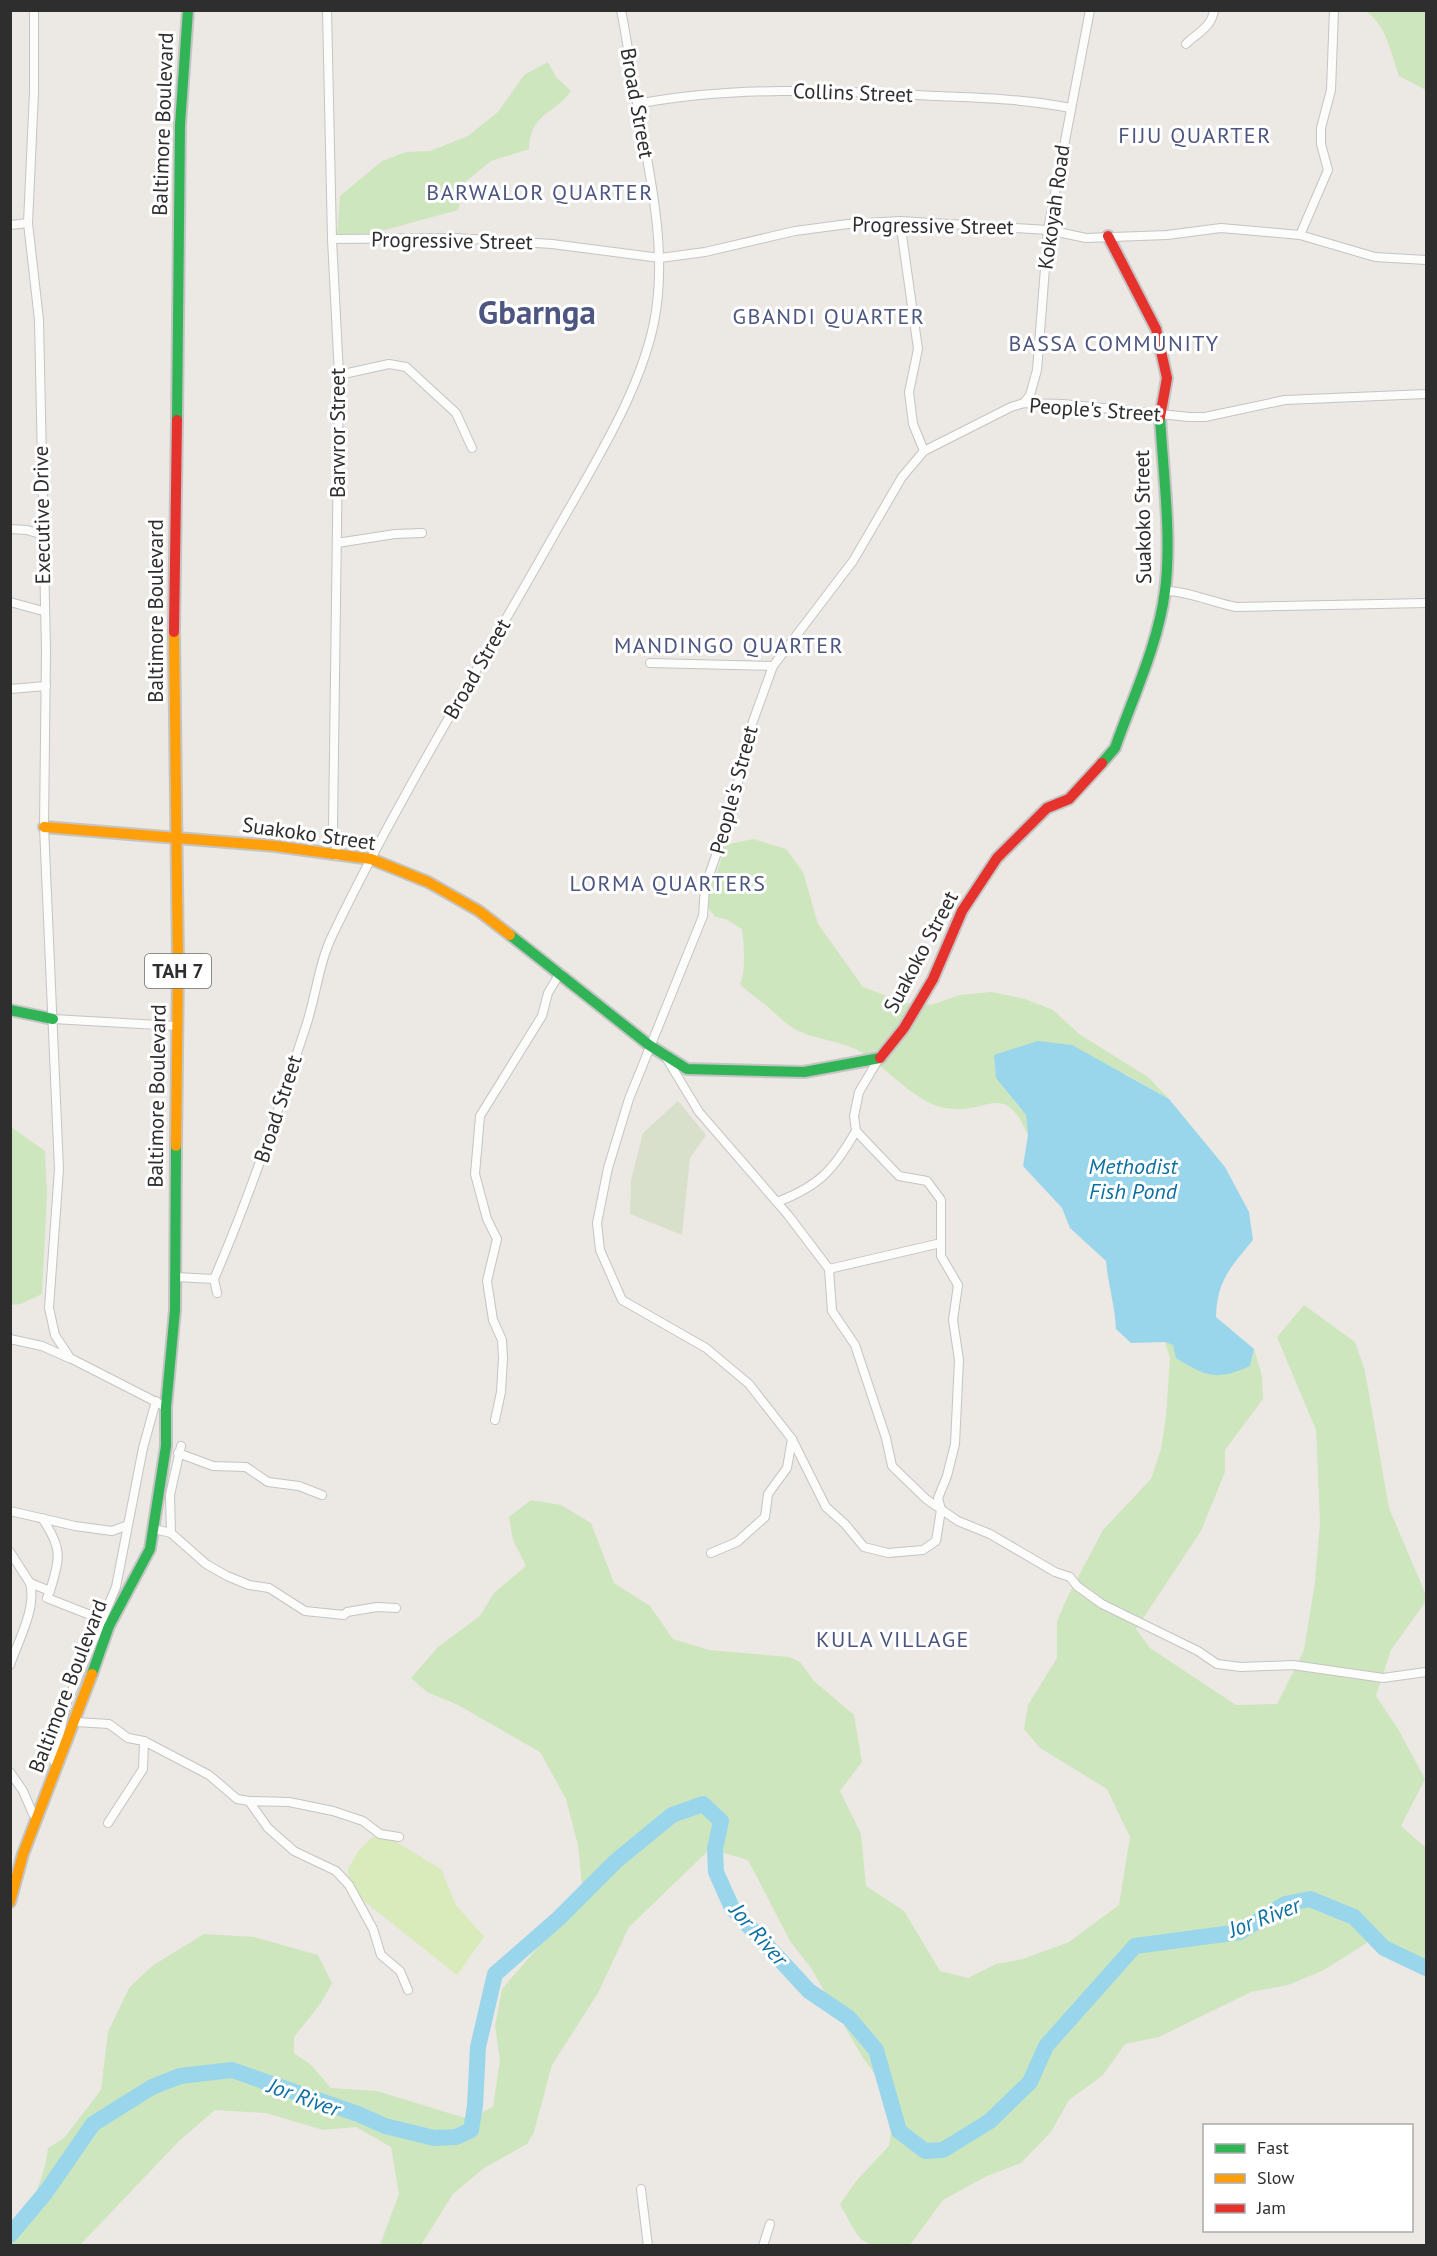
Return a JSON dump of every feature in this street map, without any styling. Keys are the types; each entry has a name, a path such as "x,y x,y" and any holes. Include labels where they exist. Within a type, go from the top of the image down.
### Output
{"main road":[{"name":"Baltimore Boulevard","path":"10,1902 23,1854 76,1722 109,1626 150,1550 166,1446 161,1404 176,1310 178,839 174,677 176,407 180,125 188,10"},
{"name":"Suakoko Street","path":"44,827 275,846 371,860 428,882 479,911 560,973 649,1046 667,1059 687,1069 804,1072 878,1060 904,1028 933,979 962,911 997,858 1047,807 1069,799 1115,748 1158,629 1165,591 1167,562 1160,415 1167,378 1156,329 1107,236"},
{"path":"10,1010 53,1019"}],"street":[{"name":"Executive Drive","path":"34,10 34,92 28,223 39,321 46,686 44,827 59,1169 49,1308 55,1335 70,1358"},
{"name":"Barwror Street","path":"327,10 332,239 339,375 333,828 337,856"},
{"name":"Broad Street","path":"214,1279 254,1182 308,1019 329,943 461,694 493,644 596,461 643,365 651,340 659,292 660,258 651,182 621,10"},
{"name":"Kokoyah Road","path":"1024,403 1030,395 1037,370 1048,230 1090,10"},
{"path":"1186,44 1208,27 1213,19 1214,10"},
{"path":"1300,235 1328,170 1321,144 1321,128 1331,90 1334,10"},
{"name":"Collins Street","path":"637,104 680,96 728,91 811,90 993,97 1030,100 1070,108"},
{"path":"900,221 918,349 909,392 913,424 924,451"},
{"name":"Progressive Street","path":"332,239 456,238 552,244 660,258 705,252 795,231 848,224 900,221 1048,230 1086,237 1167,235 1221,228 1300,235 1375,257 1426,260"},
{"path":"10,225 28,223"},
{"path":"339,375 389,364 406,367 456,413 472,448"},
{"name":"People's Street","path":"855,1131 898,1176 927,1180 941,1200 941,1256 958,1285 953,1320 959,1360 955,1402 955,1444 947,1476 938,1498 940,1510 936,1541 923,1550 888,1553 864,1547 845,1524 826,1507 792,1439 749,1384 706,1348 622,1300 600,1250 597,1223 608,1168 649,1046 703,916 705,887 731,812 752,724 773,666 853,561 902,477 924,451 1024,403 1063,404 1160,415 1205,417 1285,400 1426,394"},
{"path":"10,529 27,530 43,535"},
{"path":"337,543 394,534 422,533"},
{"path":"1165,591 1176,590 1208,601 1236,607 1426,603"},
{"path":"10,602 43,611"},
{"path":"651,663 773,666"},
{"path":"10,689 46,686"},
{"path":"495,1420 501,1392 502,1340 493,1320 487,1281 497,1239 487,1219 475,1174 480,1116 542,1016 548,993 560,973"},
{"path":"53,1019 176,1026"},
{"path":"667,1059 699,1112 777,1202 829,1269 832,1311 855,1345 886,1438 892,1466 907,1483 940,1510 958,1521 990,1534 1055,1572 1070,1577 1077,1586 1102,1604 1198,1651 1218,1664 1241,1667 1293,1665 1383,1678 1426,1672"},
{"path":"777,1202 828,1174 839,1161 855,1131 859,1092 878,1060"},
{"path":"829,1269 941,1243"},
{"path":"176,1277 214,1279 217,1293"},
{"path":"10,1339 42,1346 70,1358 161,1404 143,1448 116,1587 66,1705 46,1788 33,1814 23,1854"},
{"path":"711,1553 736,1542 765,1516 768,1494 787,1468 792,1439"},
{"path":"171,1533 170,1495 180,1449 213,1466 246,1467 268,1482 299,1486 322,1495"},
{"path":"10,1511 111,1532 128,1525"},
{"path":"42,1518 57,1540 57,1564 47,1598 103,1620"},
{"path":"154,1529 171,1533 206,1564 227,1576 249,1585 269,1588 306,1611 344,1615 346,1612 377,1607 396,1608"},
{"path":"10,1665 33,1594 30,1583 11,1554"},
{"path":"30,1583 50,1591"},
{"path":"76,1722 109,1724 128,1738 144,1741 209,1775 237,1799 289,1802 333,1811 363,1821 380,1834 399,1837"},
{"path":"108,1823 142,1769 144,1741"},
{"path":"10,1772 23,1791 33,1814"},
{"path":"249,1801 268,1828 294,1851 336,1871 350,1885 373,1929 381,1955 400,1971 408,1990"},
{"path":"641,2189 648,2246"},
{"path":"763,2246 770,2224"}],"green space":[{"path":"1365,11 1426,11 1426,90 1399,76 1383,31 1372,16"},
{"path":"548,62 556,77 571,91 539,121 530,137 529,149 491,161 464,183 458,210 374,233 337,236 340,196 382,161 406,152 430,151 468,136 498,112 524,75"},
{"path":"753,839 786,849 803,872 818,924 863,987 905,1003 931,1005 960,995 992,992 1025,999 1053,1010 1079,1034 1148,1077 1169,1099 1125,1074 1014,1101 1026,1115 1028,1135 1019,1118 1010,1108 1002,1104 993,1103 960,1109 934,1105 911,1091 857,1050 808,1035 791,1027 740,984 744,965 742,929 726,919 715,917 707,902 706,892 718,869 725,845"},
{"path":"678,1101 706,1135 690,1158 682,1235 630,1214 631,1180 643,1133"},
{"path":"11,1127 45,1151 47,1195 42,1294 21,1304 11,1305"},
{"path":"1304,1305 1355,1342 1365,1371 1389,1508 1426,1595 1426,1601 1391,1650 1376,1696 1398,1729 1425,1779 1401,1826 1426,1848 1426,1968 1368,1942 1324,1970 1288,1985 1251,1992 1159,2037 1125,2044 1103,2075 1069,2100 1051,2132 1021,2163 987,2176 943,2200 910,2245 872,2244 859,2237 840,2204 857,2180 889,2146 894,2113 881,2082 863,2058 811,1968 790,1941 748,1860 710,1849 629,1927 598,1993 552,2065 534,2132 527,2144 484,2168 453,2194 421,2245 380,2245 399,2194 391,2147 356,2127 323,2130 266,2113 215,2110 179,2141 80,2245 11,2245 10,2226 19,2228 29,2209 41,2179 48,2148 64,2138 101,2090 108,2032 129,1988 152,1966 204,1934 254,1937 318,1955 332,1983 321,2003 294,2037 294,2053 311,2065 331,2088 377,2091 468,2119 493,2107 500,2060 495,2026 502,1989 583,1895 578,1845 566,1799 540,1752 458,1705 427,1692 411,1678 438,1647 480,1616 494,1593 526,1566 513,1540 509,1517 531,1500 561,1505 591,1523 614,1583 650,1606 673,1639 709,1650 789,1657 800,1662 814,1681 854,1715 862,1762 840,1791 861,1834 866,1886 904,1911 940,1971 968,1978 996,1964 1023,1959 1069,1942 1119,1905 1130,1837 1107,1789 1040,1748 1024,1729 1028,1705 1057,1658 1057,1621 1103,1530 1151,1479 1161,1449 1166,1416 1170,1358 1165,1342 1250,1366 1254,1349 1262,1376 1263,1399 1225,1450 1225,1472 1201,1531 1136,1629 1150,1648 1236,1705 1277,1704 1304,1650 1315,1582 1320,1523 1316,1430 1277,1337"},
{"path":"373,1837 388,1837 441,1869 456,1905 484,1937 457,1975 364,1901 349,1885 348,1869 359,1850"}],"water":[{"name":"Methodist Fish Pond","path":"1038,1041 1072,1045 1169,1099 1225,1167 1249,1212 1253,1240 1232,1266 1222,1283 1216,1317 1254,1349 1250,1366 1228,1374 1204,1373 1176,1358 1173,1345 1165,1342 1131,1343 1116,1329 1106,1261 1070,1228 1062,1208 1023,1166 1028,1135 1026,1115 996,1078 994,1055"}],"waterway":[{"name":"Jor River","path":"10,2235 46,2192 93,2124 152,2087 180,2076 232,2070 358,2114 385,2126 434,2138 456,2137 471,2130 475,2106 478,2047 495,1974 558,1919 616,1861 672,1815 703,1804 721,1821 715,1849 716,1872 732,1908 809,1991 849,2018 876,2050 899,2131 925,2151 943,2150 990,2121 1030,2082 1046,2046 1135,1946 1240,1932 1285,1904 1310,1899 1354,1917 1384,1948 1426,1968"}],"traffic: fast":[{"path":"177,420 180,125 188,10"},
{"path":"1102,763 1115,748 1144,671 1162,611 1168,549 1160,417"},
{"path":"510,935 649,1045 687,1069 804,1072 880,1058"},
{"path":"10,1010 53,1019"},
{"path":"92,1674 109,1626 150,1549 166,1446 166,1407 175,1310 176,1146"}],"traffic: slow":[{"path":"174,632 178,966 176,1146"},
{"path":"44,827 275,846 371,859 428,882 479,911 510,935"},
{"path":"10,1902 23,1854 92,1674"}],"traffic: jam":[{"path":"1108,236 1156,329 1167,378 1160,417"},
{"path":"174,632 177,420"},
{"path":"880,1058 904,1028 933,979 962,911 997,858 1047,808 1069,799 1102,763"}],"district":[{"name":"FIJU QUARTER","path":"1195,135"},
{"name":"BARWALOR QUARTER","path":"540,192"},
{"name":"Gbarnga","path":"537,312"},
{"name":"GBANDI QUARTER","path":"829,316"},
{"name":"BASSA COMMUNITY","path":"1114,343"},
{"name":"MANDINGO QUARTER","path":"729,645"},
{"name":"LORMA QUARTERS","path":"668,883"},
{"name":"KULA VILLAGE","path":"893,1639"}]}
